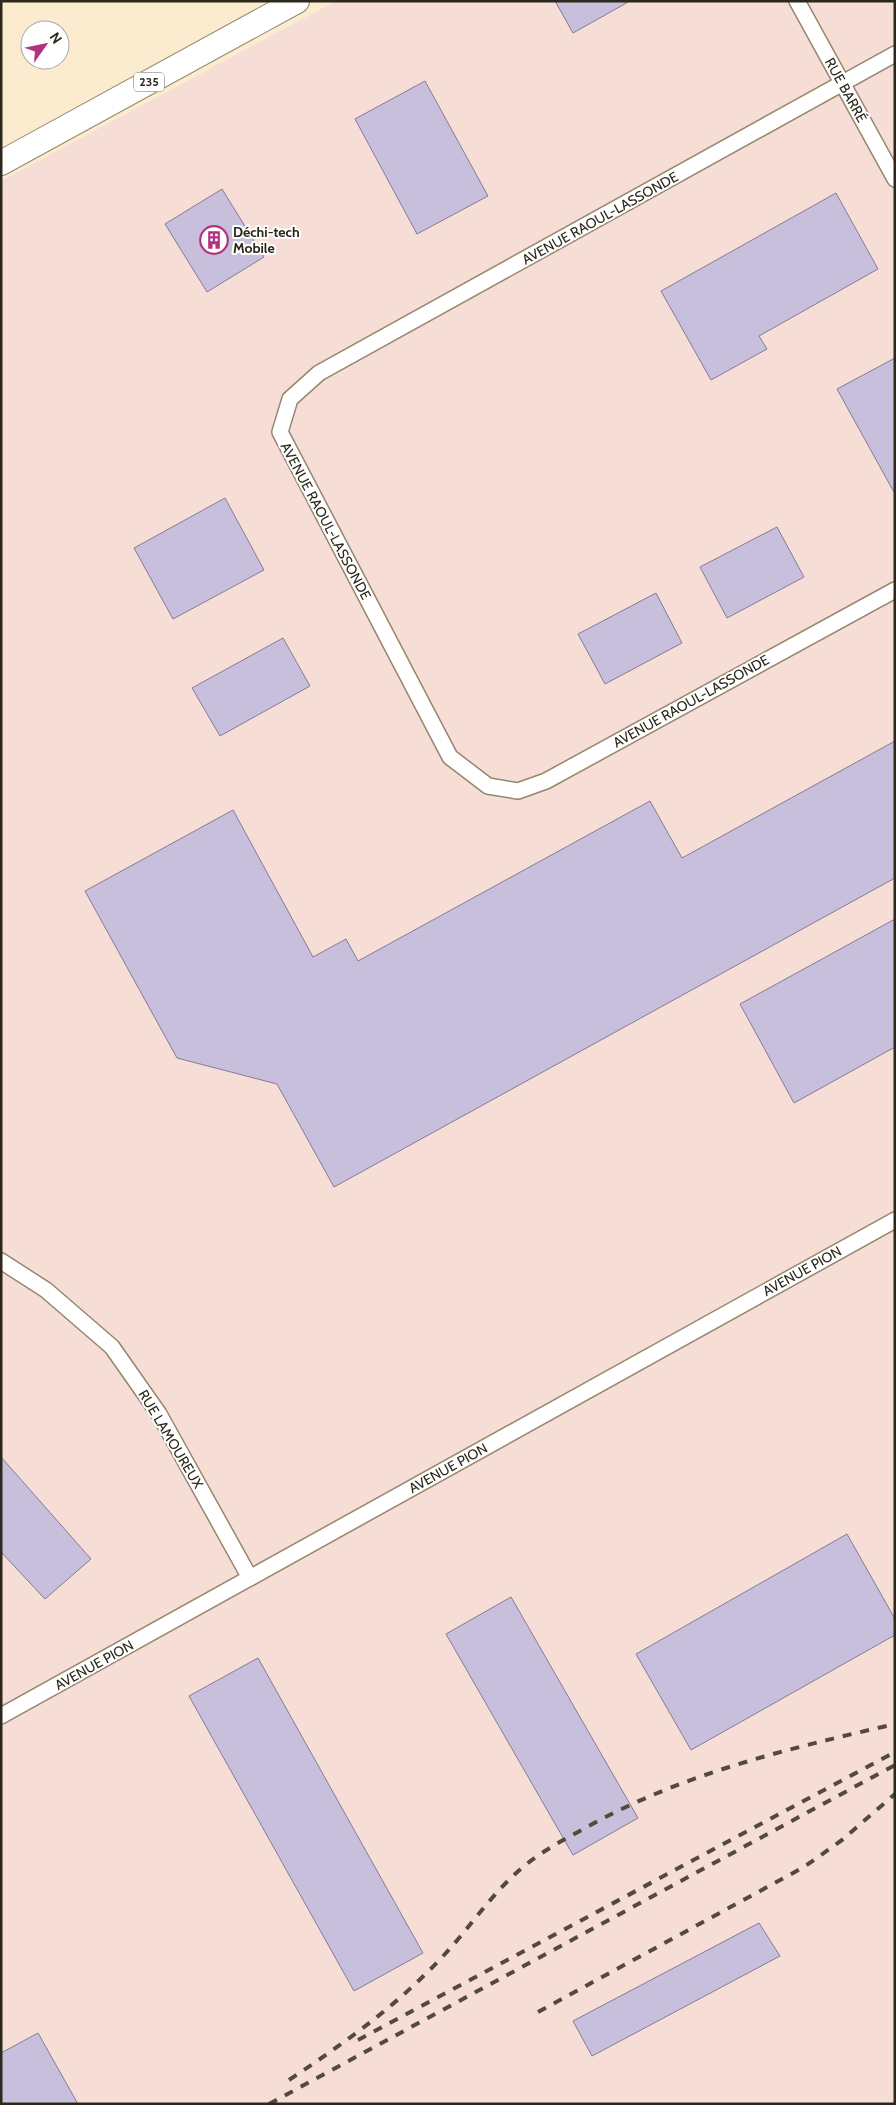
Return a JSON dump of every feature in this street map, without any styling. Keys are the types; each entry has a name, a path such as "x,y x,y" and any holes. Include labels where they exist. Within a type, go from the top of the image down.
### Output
{"main road":[{"name":"235","path":"1,163 297,1"}],"street":[{"name":"RUE BARRÉ","path":"797,1 895,179"},
{"name":"AVENUE RAOUL-LASSONDE","path":"895,54 319,373 290,399 280,432 450,757 488,786 518,790 546,781 895,590"},
{"name":"AVENUE PION","path":"1,1716 895,1220"},
{"name":"RUE LAMOUREUX","path":"1,1262 46,1290 112,1347 159,1414 250,1578"}],"shaded area":[{"path":"336,1 895,1 895,2104 1,2104 1,181"}],"building":[{"path":"555,1 630,1 573,33"},
{"path":"425,81 488,196 417,234 355,119"},
{"name":"Déchi-tech Mobile","path":"222,189 264,257 207,292 165,224"},
{"path":"836,193 878,269 759,336 767,349 711,380 661,291"},
{"path":"895,358 895,494 837,389"},
{"path":"225,498 264,570 173,619 134,548"},
{"path":"777,527 804,577 727,618 700,567"},
{"path":"656,593 682,643 605,684 578,634"},
{"path":"283,638 310,686 220,736 192,688"},
{"path":"895,741 895,878 334,1187 277,1084 177,1058 85,891 233,810 313,957 346,939 358,961 650,801 682,858"},
{"path":"895,919 895,1047 794,1103 740,1004"},
{"path":"1,1457 91,1559 45,1599 1,1552"},
{"path":"847,1534 895,1619 895,1635 691,1750 636,1654"},
{"path":"511,1597 638,1818 573,1855 446,1634"},
{"path":"258,1658 423,1953 354,1991 189,1696"},
{"path":"759,1923 780,1956 592,2056 573,2021"},
{"path":"38,2033 78,2104 1,2104 1,2053"}],"railway":[{"path":"289,2080 351,2037 409,1990 445,1954 512,1877 530,1861 554,1846 624,1808 699,1777 776,1753 895,1724"},
{"path":"358,2040 895,1752"},
{"path":"269,2104 895,1765"},
{"path":"538,2012 804,1867 842,1840 895,1794"}],"place":[{"name":"Déchi-tech Mobile","path":"214,240"}]}
